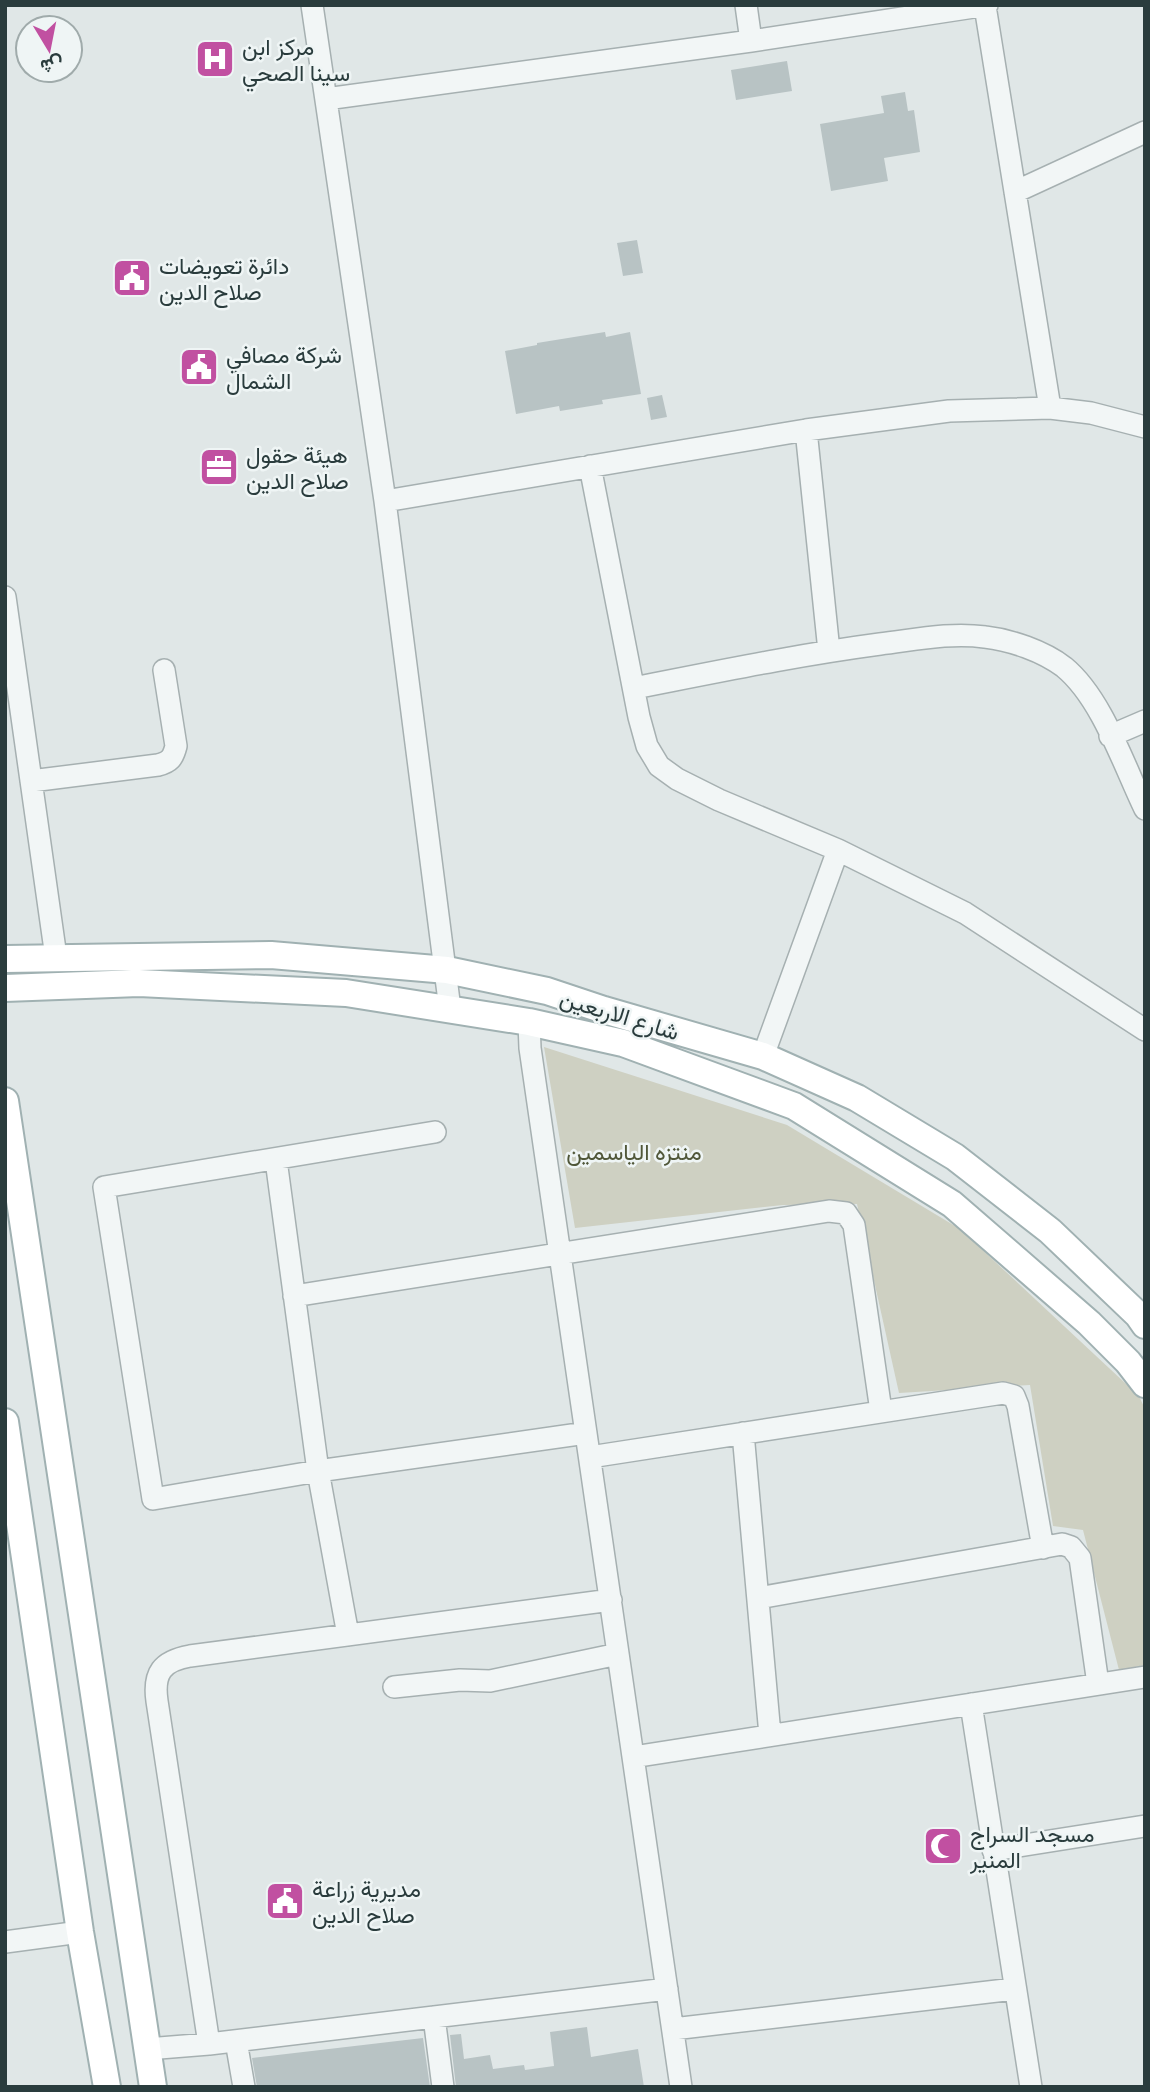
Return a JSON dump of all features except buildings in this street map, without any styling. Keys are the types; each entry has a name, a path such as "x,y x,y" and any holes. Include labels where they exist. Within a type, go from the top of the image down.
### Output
{"main road":[{"name":"شارع الاربعين","path":"5,959 271,956 447,971 547,991 763,1056 857,1098 955,1157 1050,1231 1129,1306 1145,1325"},
{"path":"5,988 139,982 346,993 529,1022 623,1044 794,1106 952,1204 1089,1323 1128,1362 1145,1384"},
{"path":"5,1101 153,2087"},
{"path":"5,1422 80,1932 107,2087"}],"street":[{"path":"312,5 385,501 450,1009"},
{"path":"746,5 751,41"},
{"path":"326,99 751,41 986,5 1050,408"},
{"path":"1015,192 1145,132"},
{"path":"385,501 806,430 949,411 1050,408 1091,413 1145,426"},
{"path":"806,430 829,651"},
{"path":"590,466 639,717 647,746 659,766 694,789 838,850 965,913 1145,1030"},
{"path":"5,597 56,957"},
{"path":"634,688 829,651 932,637 986,637 1047,656 1064,667 1095,706 1145,809"},
{"path":"31,781 158,765 174,757 176,746 164,670"},
{"path":"1110,736 1145,721"},
{"path":"763,1056 838,850"},
{"path":"529,1022 530,1048 681,2087"},
{"path":"435,1132 103,1187 153,1499 318,1471 586,1433"},
{"path":"276,1160 318,1471 348,1635"},
{"path":"294,1296 829,1211 846,1213 854,1225 881,1411"},
{"path":"590,1457 1003,1393 1014,1396 1018,1406 1043,1548"},
{"path":"743,1433 770,1735"},
{"path":"758,1598 1062,1544 1071,1547 1080,1558 1098,1684"},
{"path":"209,2045 155,1684 161,1669 174,1659 611,1600"},
{"path":"394,1687 460,1680 490,1681 618,1654"},
{"path":"633,1757 1145,1677"},
{"path":"971,1704 1031,2087"},
{"path":"993,1850 1145,1826"},
{"path":"5,1942 80,1932"},
{"path":"147,2049 209,2045 667,1989"},
{"path":"673,2029 1014,1989"},
{"path":"434,2017 443,2087"},
{"path":"236,2041 244,2087"}],"green space":[{"name":"منتزه الياسمين","path":"544,1047 787,1125 960,1229 1139,1396 1145,1409 1145,1665 1119,1670 1083,1530 1053,1526 1030,1385 899,1393 857,1204 783,1205 575,1228"}],"place":[{"name":"مركز ابن سينا الصحي","path":"215,59"},
{"name":"دائرة تعويضات صلاح الدين","path":"132,278"},
{"name":"شركة مصافي الشمال","path":"199,367"},
{"name":"هيئة حقول صلاح الدين","path":"219,467"},
{"name":"مسجد السراج المنير","path":"943,1846"},
{"name":"مديرية زراعة صلاح الدين","path":"285,1901"}]}
